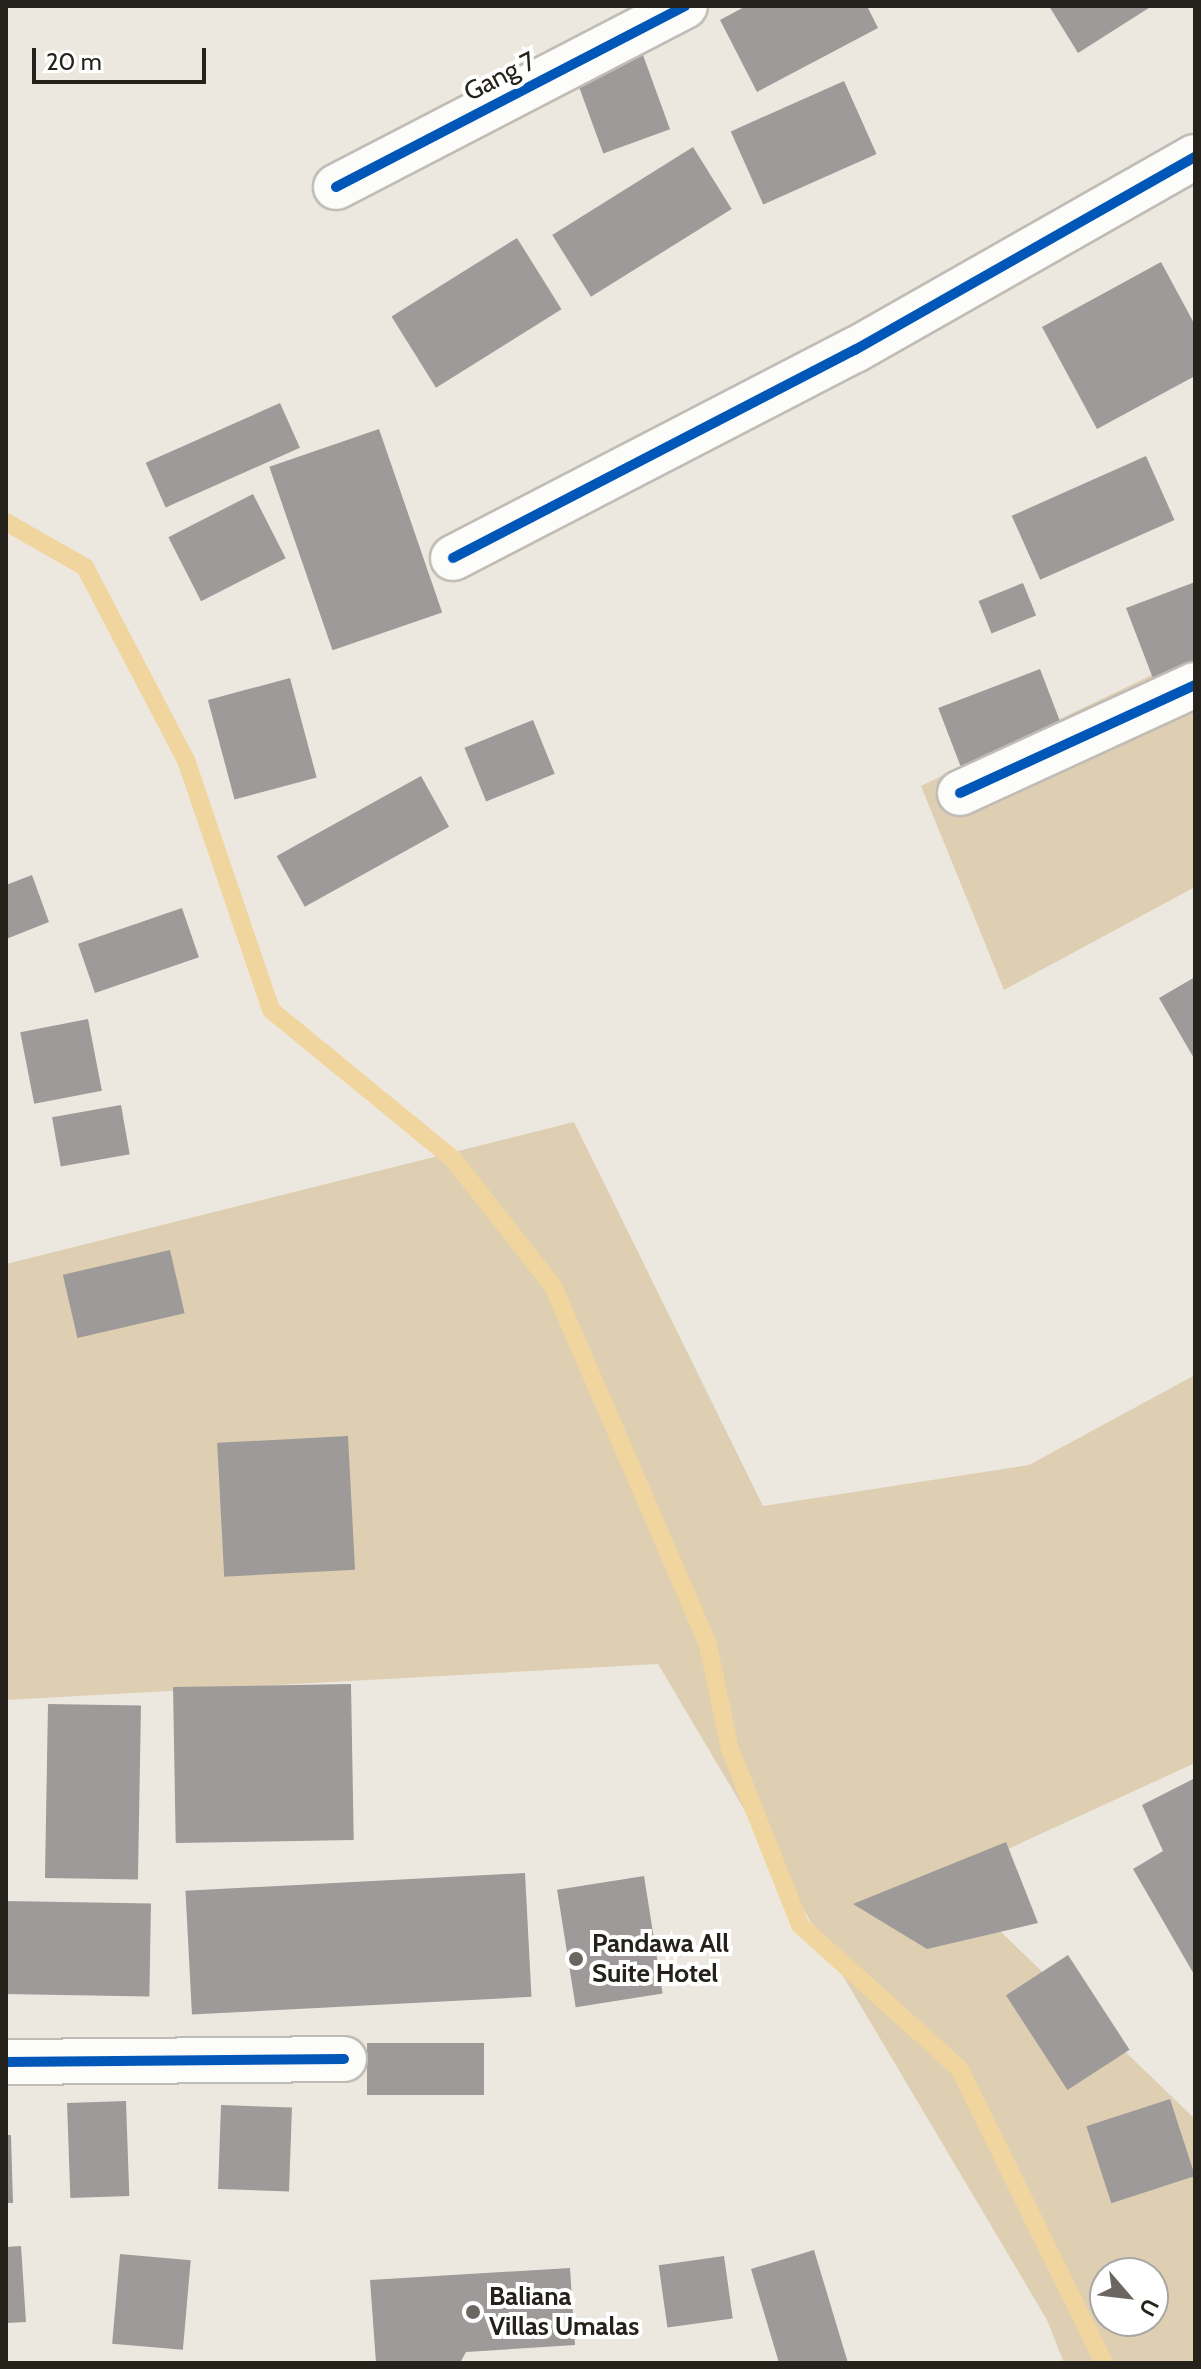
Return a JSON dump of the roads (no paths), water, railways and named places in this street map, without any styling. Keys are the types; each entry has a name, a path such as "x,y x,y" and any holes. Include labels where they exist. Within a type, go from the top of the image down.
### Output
{"street":[{"name":"Gang 7","path":"336,187 685,6"},
{"path":"453,558 855,350 1195,157"},
{"path":"960,793 1195,685"},
{"path":"6,2062 344,2059"}],"waterway":[{"path":"6,522 85,567 186,760 271,1010 453,1159 553,1286 708,1645 730,1749 800,1925 959,2068 1104,2363"}],"place":[{"name":"Pandawa All Suite Hotel","path":"576,1959"},
{"name":"Baliana Villas Umalas","path":"473,2312"}]}
